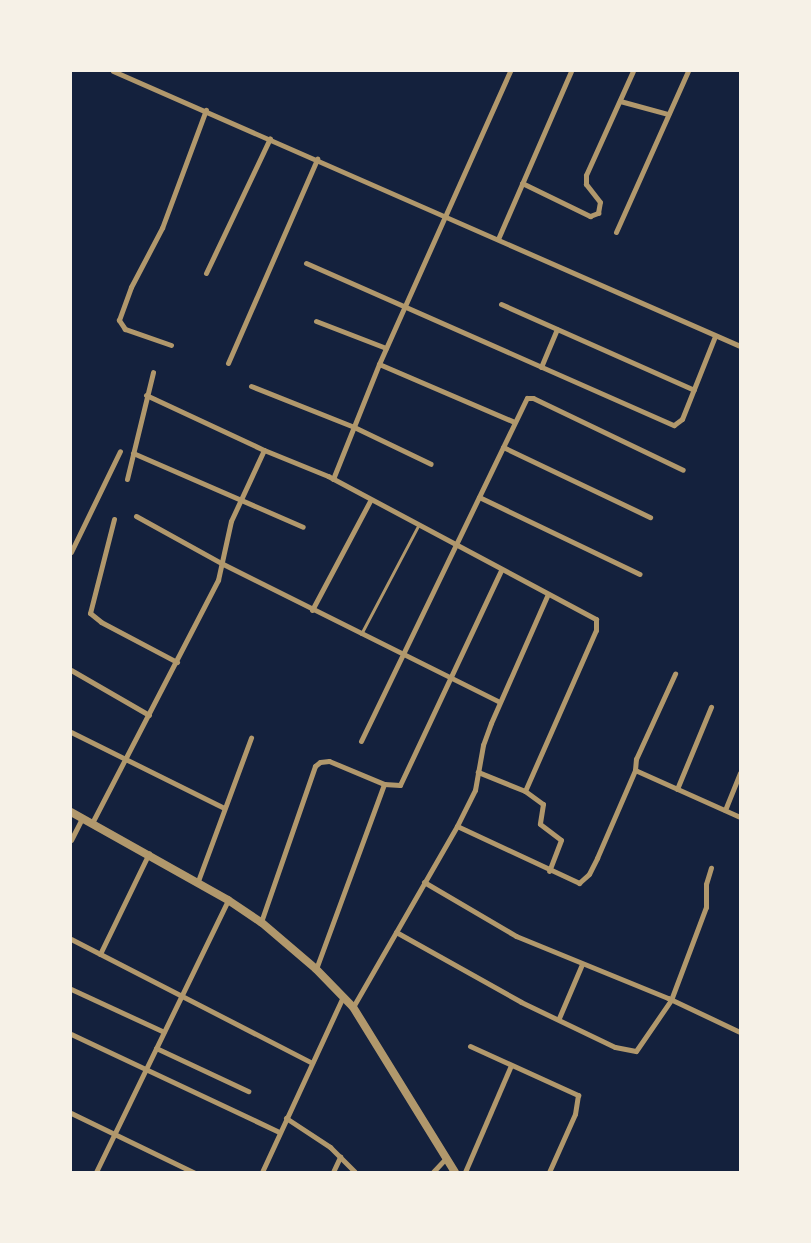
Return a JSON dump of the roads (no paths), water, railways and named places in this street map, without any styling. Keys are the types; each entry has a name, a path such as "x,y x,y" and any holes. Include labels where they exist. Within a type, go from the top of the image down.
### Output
{"street":[{"path":"113,71 446,215 740,346"},
{"path":"333,479 379,364 510,71"},
{"path":"498,238 571,71"},
{"path":"522,183 590,216 596,215 600,202 586,184 586,175 633,71"},
{"path":"616,232 688,71"},
{"path":"620,101 668,114"},
{"path":"171,345 125,329 119,320 130,287 164,223 206,110"},
{"path":"206,273 270,138"},
{"path":"228,363 317,159"},
{"path":"306,263 404,309 674,425 682,419 715,336"},
{"path":"501,304 694,390"},
{"path":"316,321 386,348"},
{"path":"542,367 558,329"},
{"path":"379,364 514,422"},
{"path":"127,479 153,372"},
{"path":"251,386 354,427 430,464"},
{"path":"146,396 333,479 370,501 593,617 597,626 525,791"},
{"path":"361,741 525,400 533,398 683,470"},
{"path":"503,447 650,517"},
{"path":"92,823 177,662 223,564 228,533 264,450"},
{"path":"71,552 120,451"},
{"path":"133,453 303,527"},
{"path":"480,496 640,574"},
{"path":"312,610 370,501"},
{"path":"136,516 312,610 500,702"},
{"path":"114,519 90,613 101,622 177,662"},
{"path":"261,922 315,766 320,762 329,761 384,784 400,785 501,570"},
{"path":"352,1007 473,797 482,745 548,594"},
{"path":"71,670 149,715"},
{"path":"457,826 573,883 579,883 589,874 635,770 636,759 675,674"},
{"path":"677,789 711,707"},
{"path":"71,732 224,808"},
{"path":"198,881 251,738"},
{"path":"635,770 740,817"},
{"path":"478,772 525,791 543,804 540,824 561,840 549,871"},
{"path":"725,810 740,773"},
{"path":"316,969 384,784"},
{"path":"71,812 149,853 228,900 261,922 316,969 352,1007 455,1172"},
{"path":"71,840 82,818"},
{"path":"100,954 149,853"},
{"path":"396,932 521,1002 559,1018 615,1047 636,1051 671,1000 706,907 706,884 711,868"},
{"path":"424,882 493,924 582,964 671,1000 740,1032"},
{"path":"96,1172 228,900"},
{"path":"71,939 312,1063"},
{"path":"559,1018 582,964"},
{"path":"71,989 164,1032"},
{"path":"262,1172 343,997"},
{"path":"71,1034 279,1132"},
{"path":"470,1046 511,1066 572,1091 579,1098 549,1172"},
{"path":"156,1048 248,1091"},
{"path":"465,1172 511,1066"},
{"path":"71,1113 193,1172"},
{"path":"286,1118 340,1157 355,1172"},
{"path":"333,1172 340,1157"},
{"path":"433,1172 446,1158"}],"lane":[{"path":"360,634 418,526"}]}
